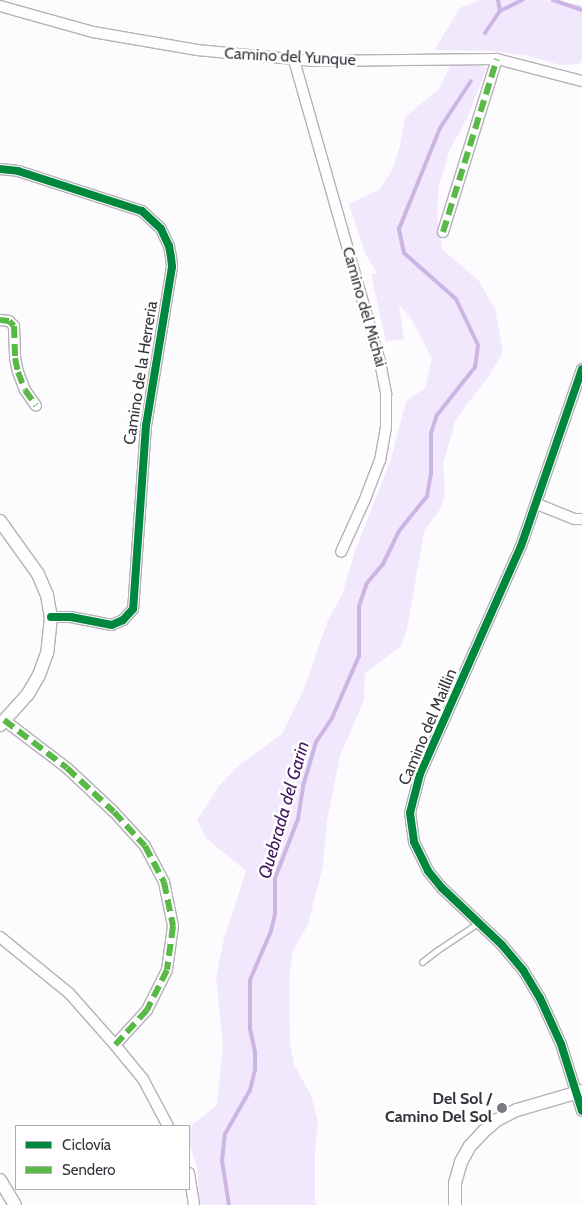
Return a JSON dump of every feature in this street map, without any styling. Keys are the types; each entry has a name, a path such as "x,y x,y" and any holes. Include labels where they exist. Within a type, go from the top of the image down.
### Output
{"street":[{"name":"Camino del Yunque","path":"0,6 62,25 125,39 197,50 294,60 497,59 580,78"},
{"path":"443,232 497,59"},
{"name":"Camino del Michai","path":"294,60 380,362 386,394 386,427 380,460 366,497 341,552"},
{"name":"Camino de la Herreria","path":"0,169 27,174 142,211 161,229 169,246 171,256 171,272 146,425 133,609 123,620 112,625 71,617 51,617"},
{"path":"0,320 9,321 14,326 15,358 18,372 25,390 36,406"},
{"name":"Camino del Maillin","path":"582,369 537,504 505,587 420,774 411,804 412,832 423,862 442,888 479,922 513,958 540,998 561,1044 579,1092 582,1111"},
{"path":"537,504 574,519 582,519"},
{"path":"0,521 38,574 46,595 51,617 47,653 39,675 28,694 2,722 67,768 114,812 145,846 164,882 173,926 167,970 159,990 147,1010 115,1044"},
{"path":"0,937 69,993 115,1044 143,1079 167,1125"},
{"path":"455,1205 455,1183 461,1162 470,1146 483,1132 497,1120 517,1110 579,1092"},
{"path":"190,1179 194,1205"},
{"path":"0,1180 15,1205"}],"lane":[{"path":"422,962 436,950 479,922"}],"shaded area":[{"path":"480,0 547,0 582,5 582,61 579,64 560,65 529,56 494,51 434,50 460,8"},
{"path":"451,64 487,67 467,119 450,149 439,185 437,216 442,249 479,281 495,309 503,352 489,376 455,422 443,464 445,494 441,508 424,531 407,630 401,646 365,673 364,700 340,756 327,821 323,866 308,924 293,951 289,978 290,1043 294,1065 311,1095 318,1122 315,1151 315,1202 317,1205 200,1205 197,1168 190,1146 190,1126 217,1105 223,1046 216,977 224,939 246,871 206,838 197,820 219,786 239,765 282,734 304,689 328,620 342,595 355,551 391,459 406,401 425,388 432,359 411,318 399,305 404,339 386,342 371,274 377,273 366,255 349,204 380,189 393,169 405,117 439,89"}],"waterway":[{"name":"Quebrada del Garin","path":"498,0 500,11"},
{"name":"Quebrada del Garin","path":"485,33 500,11 523,0"},
{"path":"553,0 582,10"},
{"name":"Quebrada del Garin","path":"229,1205 222,1161 225,1134 250,1090 255,1070 255,1052 250,1029 250,980 271,931 275,914 275,878 298,819 303,786 316,742 332,718 359,656 359,606 367,583 383,564 399,531 427,496 431,474 431,433 437,415 475,367 478,345 456,299 404,253 399,229 440,128 471,81"}],"marked path":[{"path":"443,232 497,59"},
{"path":"0,320 9,321 14,326 15,358 18,372 25,390 36,406"},
{"path":"4,720 67,768 114,812 145,846 164,882 173,926 167,970 147,1010 115,1045"}],"cycle path":[{"path":"0,169 18,171 142,211 161,229 169,246 171,257 172,267 146,425 133,609 123,620 112,625 71,617 51,617"},
{"path":"582,369 521,546 420,774 410,813 414,842 428,871 442,888 502,945 523,970 540,998 561,1044 582,1111"}],"place":[{"name":"Del Sol / Camino Del Sol","path":"502,1108"}]}
